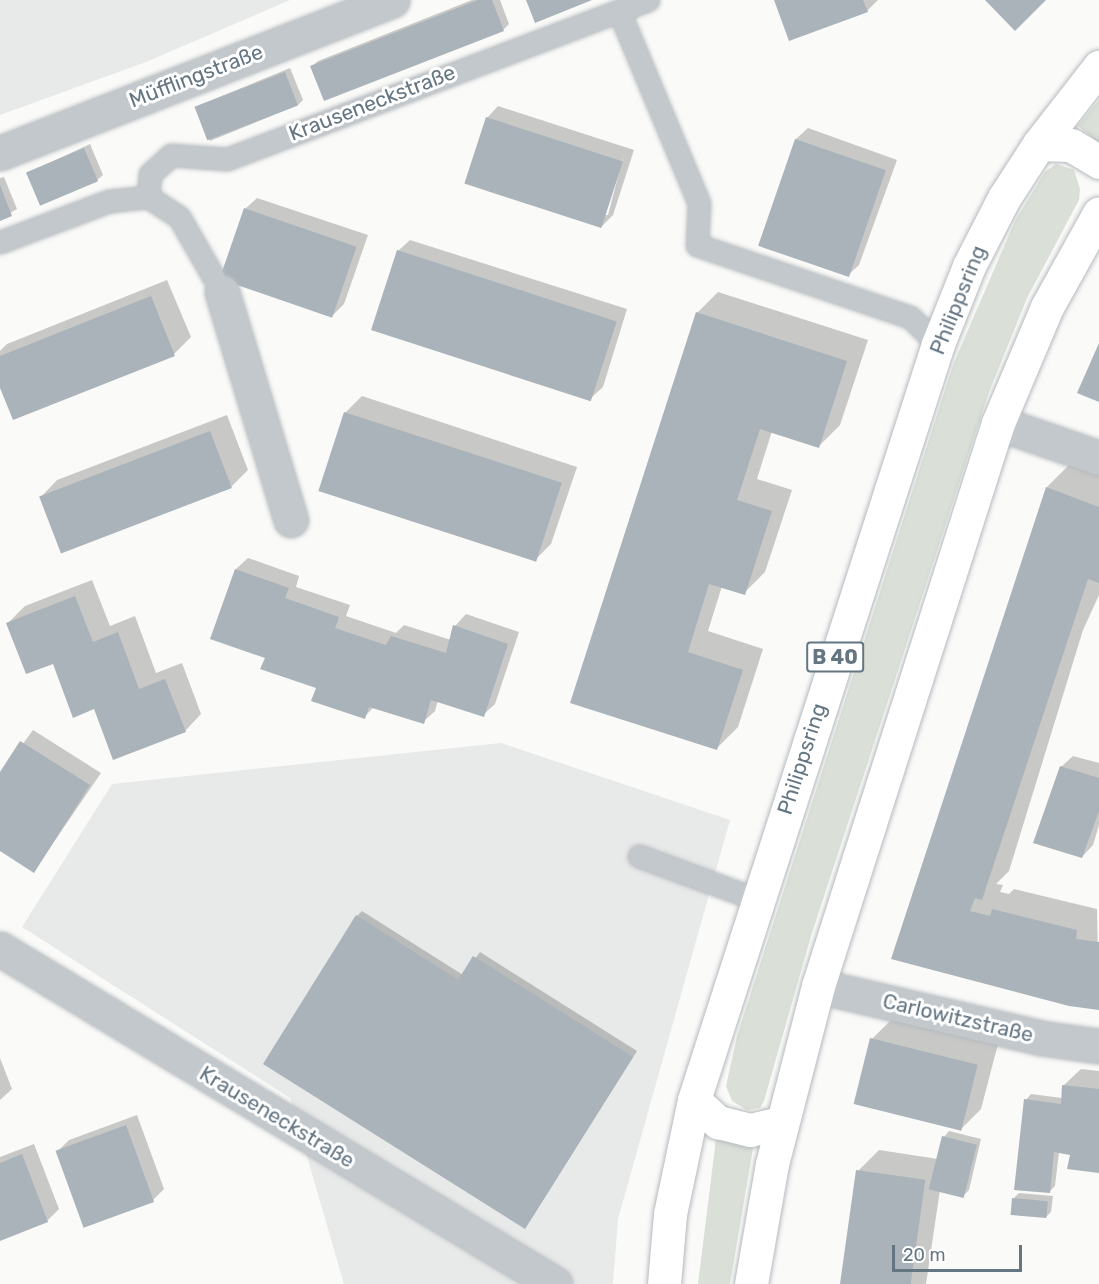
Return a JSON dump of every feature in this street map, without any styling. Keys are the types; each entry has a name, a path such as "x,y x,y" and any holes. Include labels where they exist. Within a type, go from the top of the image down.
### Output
{"main road":[{"name":"Philippsring","path":"664,1284 670,1214 694,1101 756,899 938,344 969,266 1004,198 1039,144 1099,67"},
{"path":"1039,144 1071,145 1099,162"},
{"path":"751,1284 782,1122 818,986 998,423 1047,307 1099,213"},
{"path":"694,1101 718,1122 750,1130 782,1122"}],"street":[{"name":"Müfflingstraße","path":"0,153 392,0"},
{"path":"222,292 291,520"},
{"path":"998,423 1099,458"},
{"name":"Krauseneckstraße","path":"0,949 555,1284"},
{"name":"Carlowitzstraße","path":"818,986 1041,1038 1099,1046"}],"lane":[{"name":"Krauseneckstraße","path":"148,197 150,174 171,155 227,159 648,0"},
{"path":"619,11 699,203 697,245 709,251 910,317 938,344"},
{"path":"0,242 109,201 148,197 179,217 222,292"},
{"path":"639,856 756,899"}],"shaded area":[{"path":"0,0 290,0 146,62 0,115"},
{"path":"1099,100 1099,143 1078,126"},
{"path":"1056,164 1074,170 1080,189 1079,200 1027,298 989,392 811,936 764,1101 760,1108 747,1110 732,1101 726,1086 737,1036 953,365 1015,221 1045,172"},
{"path":"501,743 730,820 618,1219 613,1284 344,1284 290,1098 22,927 112,784"},
{"path":"716,1139 753,1148 730,1284 698,1284"}],"building":[{"path":"478,0 492,0 504,31 324,101 310,66"},
{"path":"526,0 592,0 535,23"},
{"path":"774,0 863,0 868,12 789,41"},
{"path":"985,0 1046,0 1015,31"},
{"path":"285,72 298,106 207,140 194,107"},
{"path":"486,117 623,161 601,228 464,184"},
{"path":"795,139 886,170 849,277 758,246"},
{"path":"84,148 98,181 40,206 26,173"},
{"path":"0,185 12,216 0,221"},
{"path":"244,208 357,247 332,318 220,279"},
{"path":"397,250 617,321 591,401 371,330"},
{"path":"151,296 175,356 13,420 0,388 0,356"},
{"path":"696,312 847,361 819,448 760,429 737,500 772,511 745,595 709,584 688,652 743,670 717,750 570,703"},
{"path":"1099,343 1099,402 1077,393"},
{"path":"344,412 562,483 536,562 318,491"},
{"path":"210,431 232,488 61,554 39,497"},
{"path":"1046,487 1099,507 1099,583 1088,579 982,900 975,898 970,911 990,916 992,909 1077,930 1076,939 1099,942 1099,1010 1069,1006 891,959"},
{"path":"235,569 289,588 285,598 339,617 335,628 386,645 391,636 446,653 453,625 508,644 484,717 431,700 424,724 369,707 365,719 311,701 316,688 260,669 265,658 210,639"},
{"path":"75,596 93,642 118,632 139,689 165,679 186,732 113,760 94,709 73,718 53,664 26,674 6,623"},
{"path":"20,741 90,785 34,873 0,851 0,772"},
{"path":"1060,766 1099,778 1099,811 1082,858 1033,843"},
{"path":"356,915 458,980 473,956 633,1057 525,1229 263,1064"},
{"path":"870,1038 978,1065 961,1131 854,1104"},
{"path":"1062,1085 1099,1089 1099,1173 1067,1169 1070,1155 1054,1152 1050,1193 1014,1190 1024,1099 1061,1104"},
{"path":"126,1125 154,1202 84,1228 56,1151"},
{"path":"942,1136 977,1145 964,1198 929,1189"},
{"path":"22,1154 48,1222 0,1241 0,1163"},
{"path":"856,1170 925,1180 911,1284 840,1284"},
{"path":"1012,1198 1048,1201 1046,1218 1011,1215"}]}
